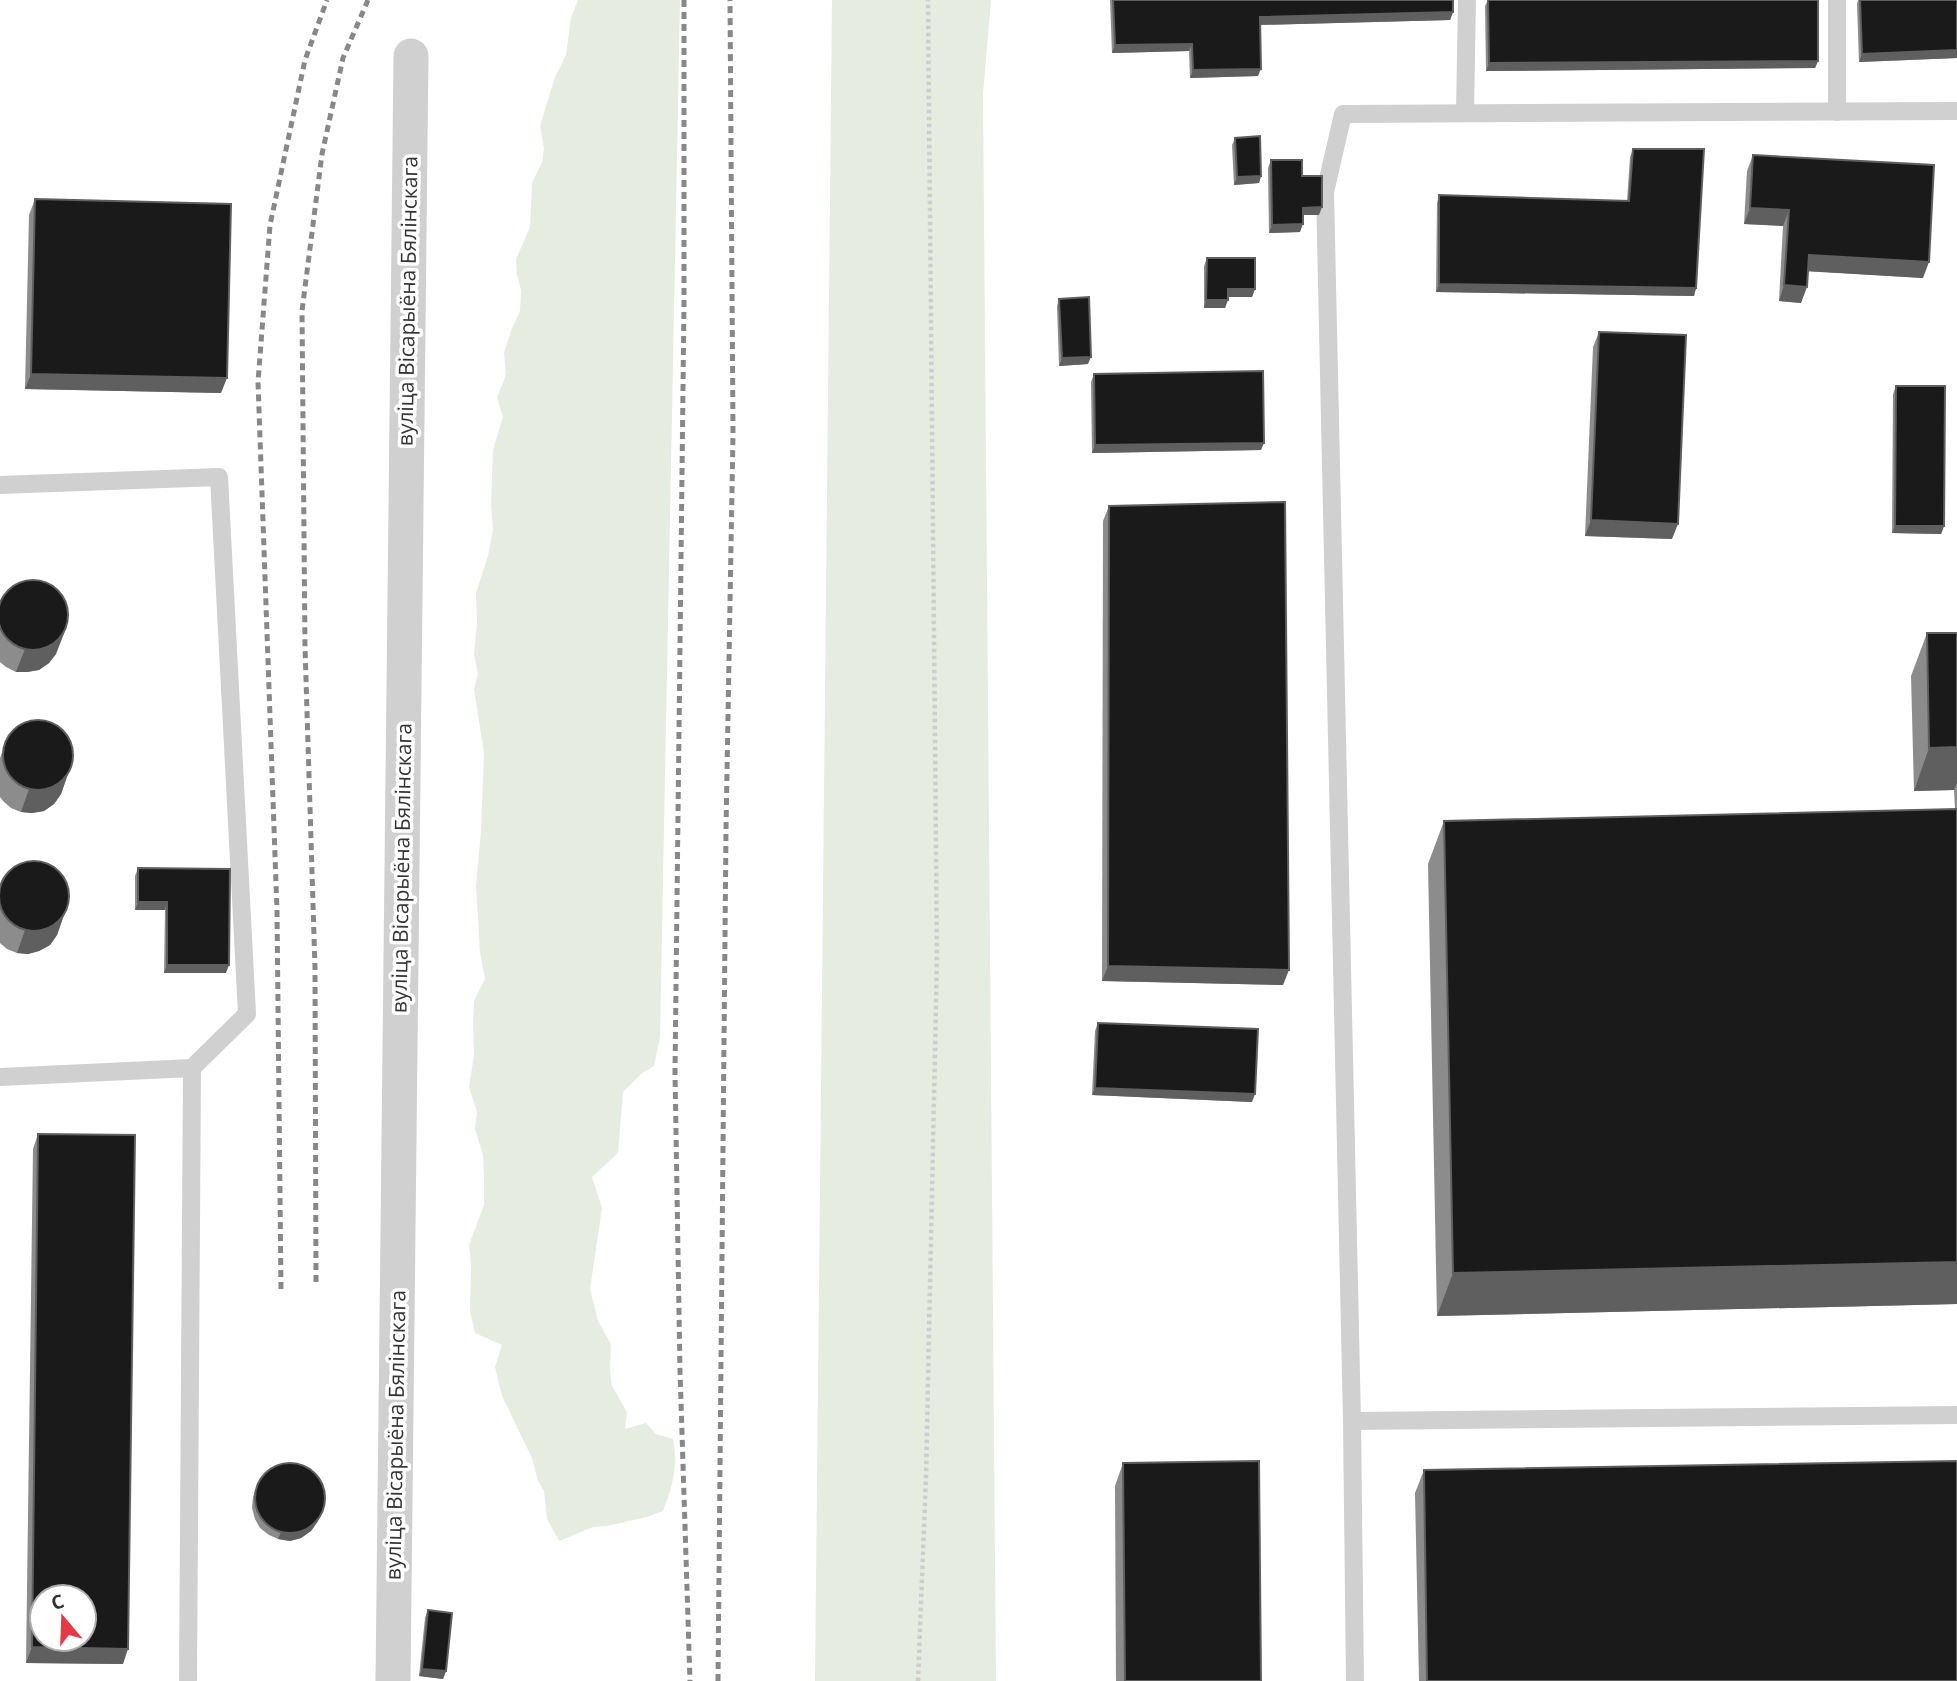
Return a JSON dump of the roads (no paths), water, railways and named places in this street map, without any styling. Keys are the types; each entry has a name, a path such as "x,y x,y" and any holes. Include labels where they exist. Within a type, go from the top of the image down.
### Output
{"street":[{"name":"вуліца Вісарыёна Бялінскага","path":"393,1681 411,55"}],"lane":[{"path":"1465,113 1467,0"},
{"path":"1837,0 1837,112"},
{"path":"1355,1681 1352,1421 1325,192 1343,114 1957,111"},
{"path":"0,485 219,477 247,1014 192,1068 0,1077"},
{"path":"188,1681 192,1068"},
{"path":"1352,1421 1957,1415"}],"railway":[{"path":"281,1289 277,911 258,382 270,225 305,60 327,0"},
{"path":"316,1282 315,968 305,647 302,311 322,154 343,58 368,0"},
{"path":"684,0 684,304 675,1072 680,1371 690,1681"},
{"path":"718,1681 726,829 733,434 730,0"}]}
